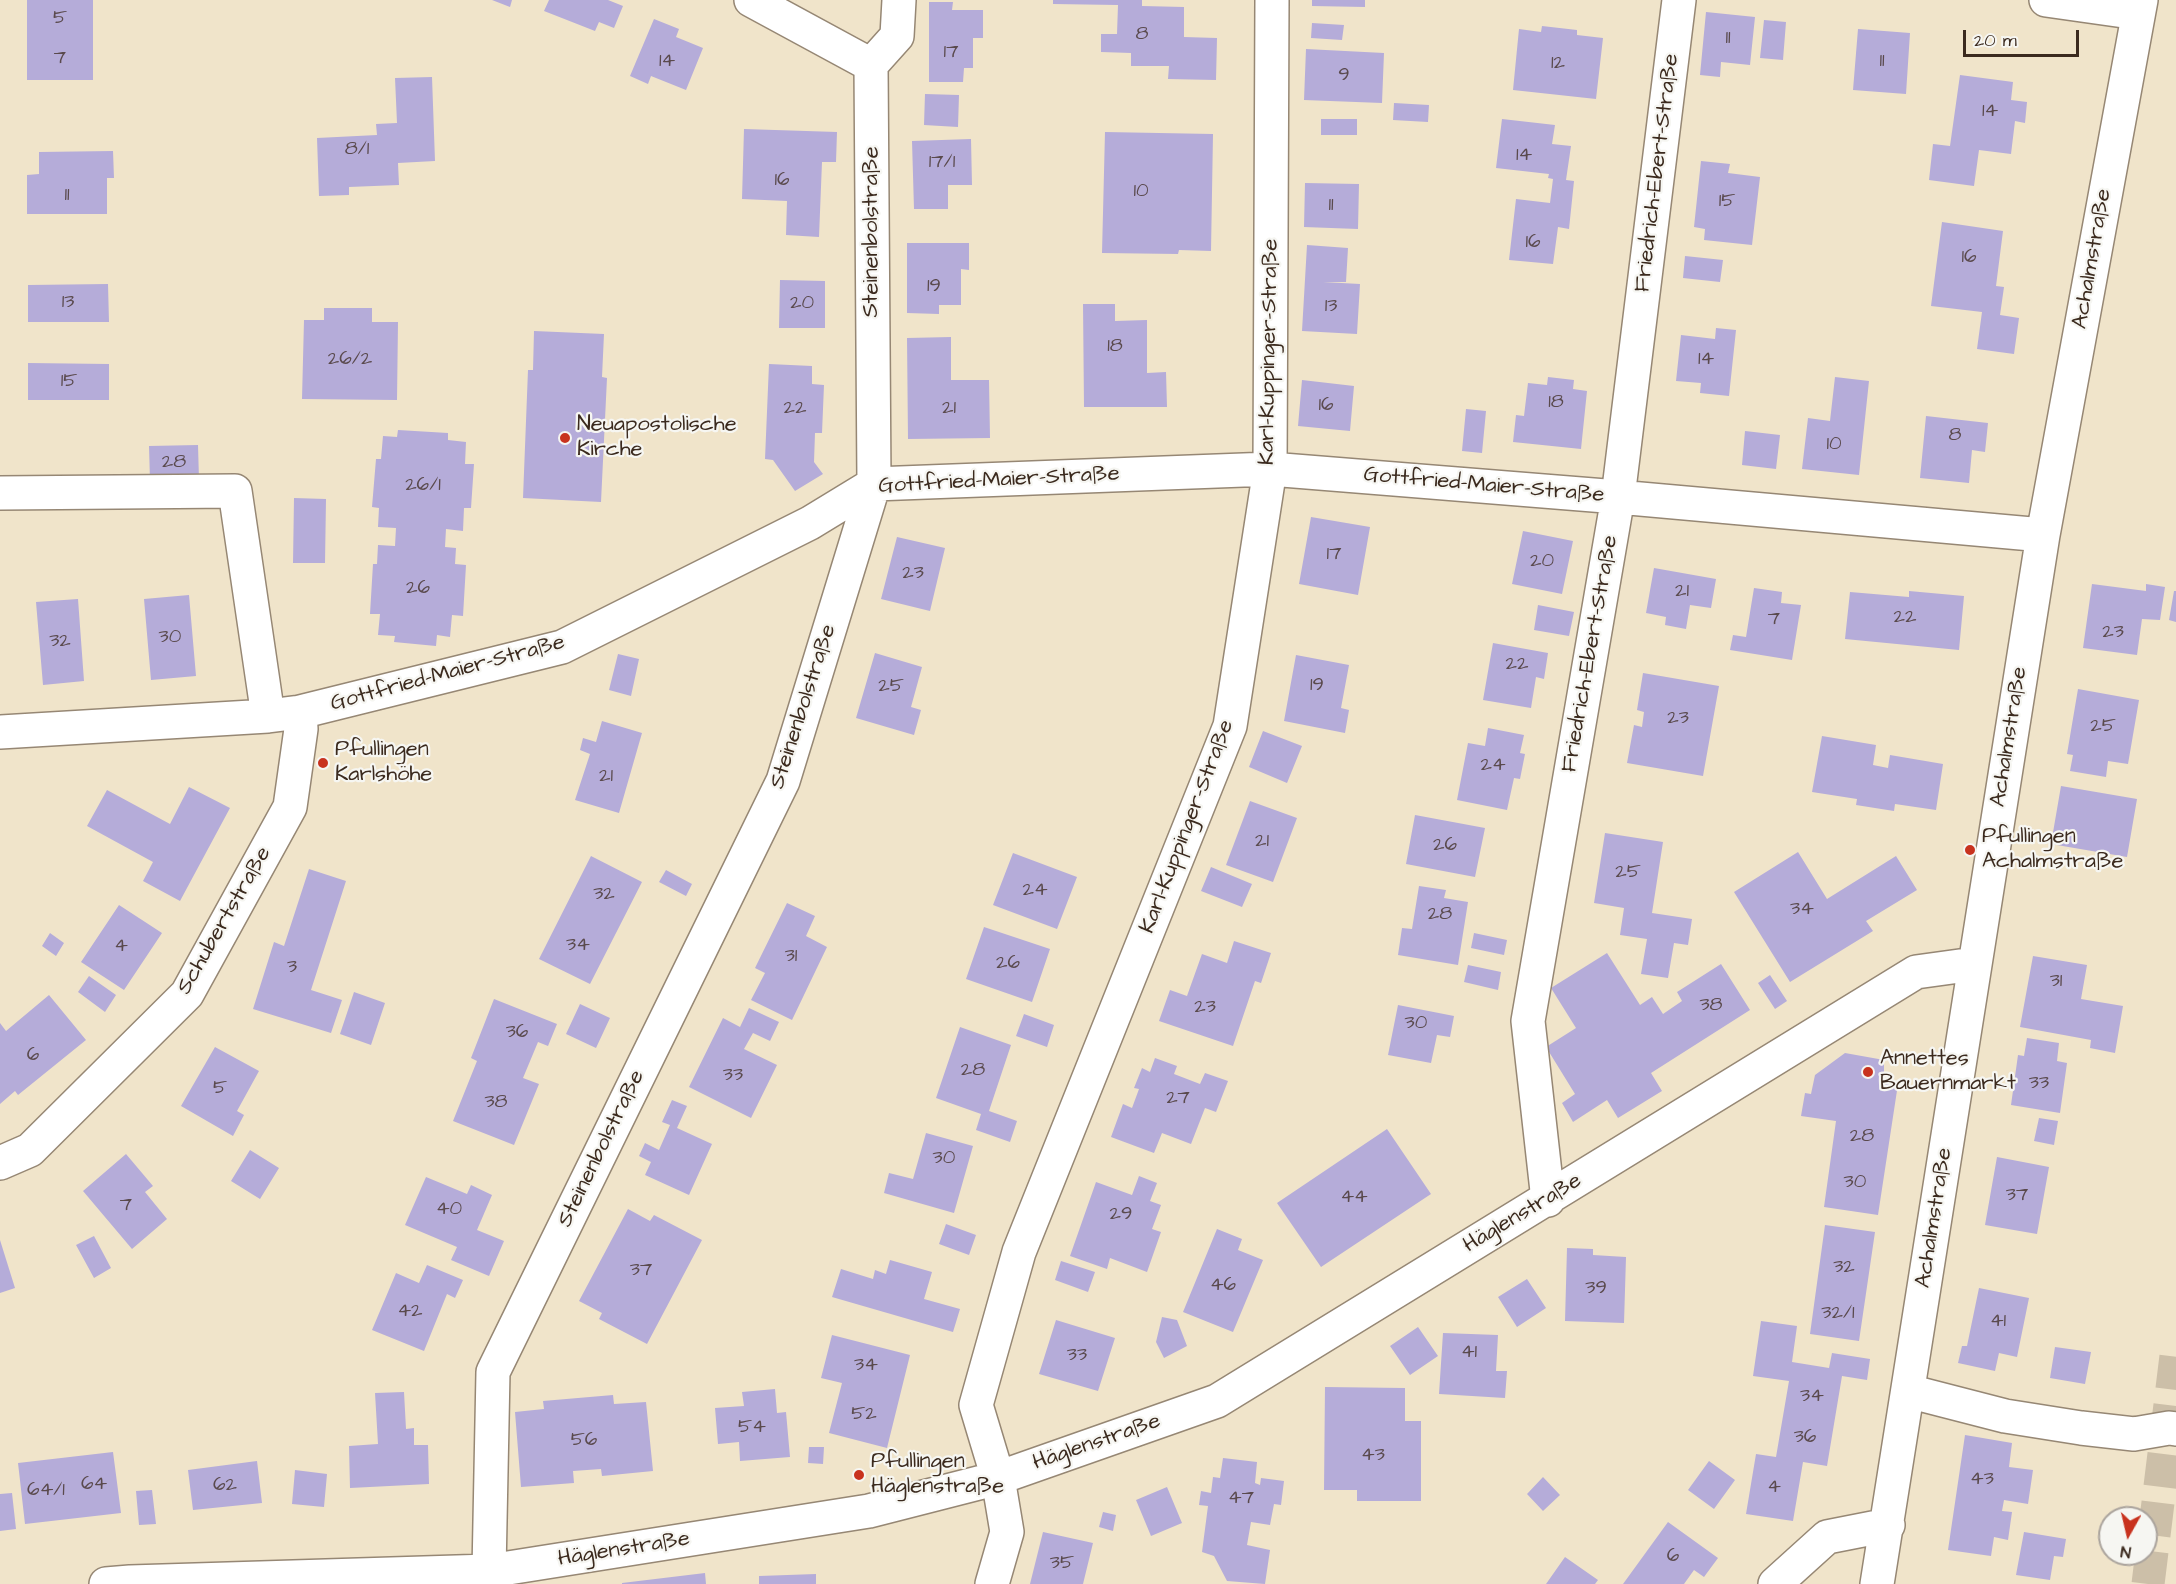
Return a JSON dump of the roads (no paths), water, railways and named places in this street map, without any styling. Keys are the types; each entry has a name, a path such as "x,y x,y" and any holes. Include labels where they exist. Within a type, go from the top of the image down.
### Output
{"street":[{"path":"751,0 871,65 897,36 899,0"},
{"name":"Karl-Kuppinger-Straße","path":"992,1584 1007,1532 998,1478 976,1405 1019,1252 1230,726 1270,469 1272,0"},
{"name":"Friedrich-Ebert-Straße","path":"1548,1200 1528,1020 1618,497 1679,0"},
{"path":"2046,0 2139,6"},
{"name":"Achalmstraße","path":"1877,1584 2043,536 2139,6"},
{"name":"Steinenbolstraße","path":"489,1571 493,1372 783,782 874,484 871,65"},
{"name":"Gottfried-Maier-Straße","path":"0,732 284,714 562,647 810,523 874,484 1270,469 1618,497 2043,536"},
{"name":"Schubertstraße","path":"0,493 235,491 284,714 301,729 290,807 187,994 30,1150 0,1163"},
{"name":"Häglenstraße","path":"106,1584 489,1571 869,1511 998,1478 1217,1401 1548,1200 1916,972 1974,964"},
{"path":"1908,1391 2005,1416 2081,1428 2134,1434 2169,1428 2176,1429"},
{"path":"1775,1584 1827,1537 1888,1525"}],"tunnel":[{"path":"2148,1584 2176,1356"}],"place":[{"name":"Neuapostolische Kirche","path":"565,438"},
{"name":"Pfullingen Karlshöhe","path":"323,763"},
{"name":"Pfullingen Achalmstraße","path":"1970,850"},
{"name":"Annettes Bauernmarkt","path":"1868,1072"},
{"name":"Pfullingen Häglenstraße","path":"859,1475"}]}
